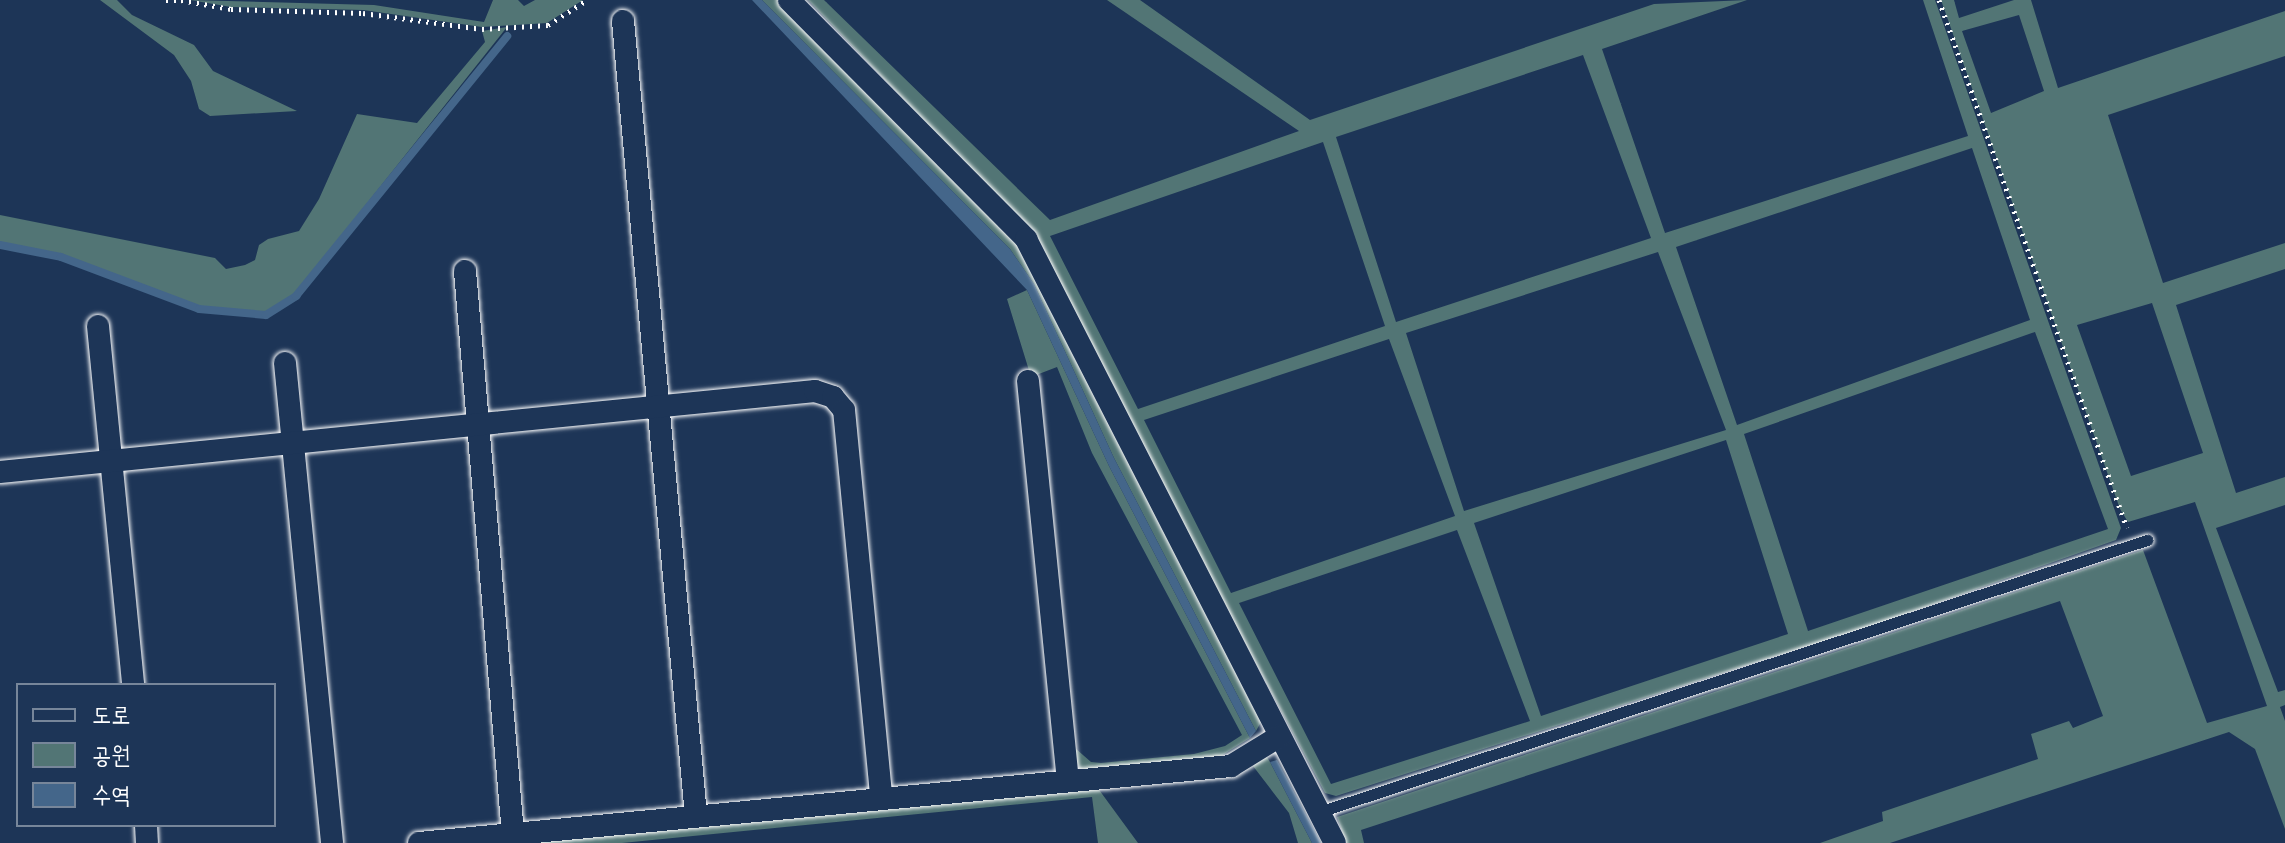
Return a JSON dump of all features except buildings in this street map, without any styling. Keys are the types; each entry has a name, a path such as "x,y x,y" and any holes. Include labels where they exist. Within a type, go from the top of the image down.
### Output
{"street":[{"path":"789,0 1026,239 1335,843"},
{"path":"623,21 696,815"},
{"path":"465,271 513,834"},
{"path":"98,326 133,683"},
{"path":"285,363 290,441 332,843"},
{"path":"1028,381 1068,781"},
{"path":"0,472 815,391 833,397 844,410 881,796"},
{"path":"419,843 881,796 1231,766 1280,736"}],"lane":[{"path":"1319,812 1834,647 2141,541"}],"path":[{"path":"166,0 231,9 363,13 482,29 548,25 587,0"},
{"path":"1939,0 2118,510 2141,541"}],"green space":[{"path":"100,0 117,0 132,15 194,45 213,71 297,111 210,116 199,109 191,81 174,55"},
{"path":"190,0 374,5 484,22 493,0 518,0 524,6 535,0 583,0 547,23 482,27 363,10 231,7"},
{"path":"762,0 780,0 1013,236 1261,722 1256,731 1114,458 1034,284 1010,249"},
{"path":"808,0 824,0 1050,220 1299,131 1107,0 1140,0 1310,120 1654,4 1747,0 1602,49 1665,233 1968,136 1923,0 1935,0 2121,528 2116,540 1880,623 1336,796 1325,793 1019,219","holes":["1583,55 1651,238 1396,322 1336,137","1323,142 1385,326 1138,409 1050,236","1972,148 2030,320 1737,425 1676,247","1658,252 1726,430 1464,511 1406,333","2035,332 2108,529 1808,631 1744,434","1389,339 1455,516 1231,593 1144,420","1726,440 1788,634 1541,716 1474,523","1457,530 1530,721 1331,784 1239,603"]},
{"path":"1941,0 1954,0 1959,18 2014,0 2031,0 2058,88 2285,11 2285,56 2108,115 2163,283 2285,243 2285,269 2176,305 2236,493 2285,477 2285,505 2216,528 2278,692 2285,690 2285,705 2280,707 2285,721 2285,829 2255,749 2229,732 1890,843 1820,843 1883,821 1882,812 2038,759 2031,734 2069,721 2073,728 2103,716 2060,601 1361,830 1364,843 1346,843 1337,817 2143,550 2207,723 2267,706 2195,502 2128,522 2120,509","holes":["2019,15 2044,91 1991,113 1962,31","2152,303 2203,453 2131,476 2077,325"]},
{"path":"507,27 295,294 266,313 200,307 61,256 0,243 0,215 215,258 226,269 245,265 255,260 259,245 268,239 299,231 319,199 357,114 417,123 485,42 482,31"},
{"path":"1027,290 1109,466 1250,738 1221,756 1081,771 1077,763 1075,748 1091,762 1101,763 1194,754 1225,746 1242,735 1092,453 1057,367 1031,377 1007,299"},
{"path":"1265,754 1312,843 1298,843 1289,813 1253,766"},
{"path":"1097,787 1138,843 1098,843 1092,797 622,843 499,843"}],"water":[{"path":"752,0 762,0 1010,249 1034,284 1114,458 1256,731 1250,738 1109,466 1027,290"},
{"path":"1277,760 1321,843 1312,843 1270,762"}],"waterway":[{"path":"0,245 61,257 199,309 266,315 296,296 507,36"}]}
